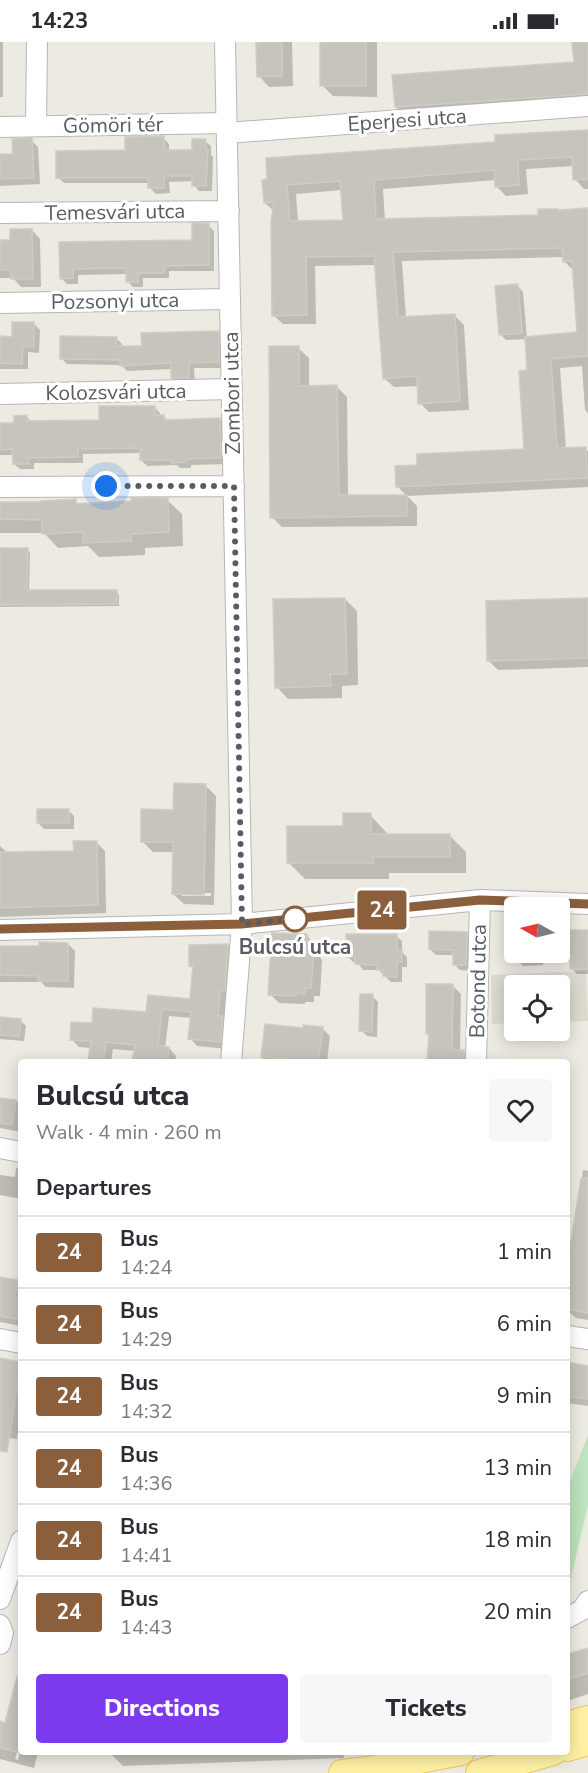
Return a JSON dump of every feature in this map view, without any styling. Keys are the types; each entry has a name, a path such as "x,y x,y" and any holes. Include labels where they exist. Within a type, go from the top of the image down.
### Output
{"main road":[{"path":"570,1724 588,1719"},
{"path":"570,1747 588,1742"},
{"path":"342,1773 446,1755"},
{"path":"479,1773 542,1755"}],"street":[{"path":"36,126 37,42"},
{"name":"Zombori utca","path":"225,42 242,924"},
{"name":"Eperjesi utca","path":"227,128 588,106"},
{"name":"Gömöri tér","path":"0,127 227,128"},
{"name":"Temesvári utca","path":"0,213 230,211"},
{"name":"Pozsonyi utca","path":"0,303 230,299"},
{"name":"Kolozsvári utca","path":"0,394 232,389"},
{"path":"0,488 234,486"},
{"path":"0,930 242,924 480,900 588,904"},
{"name":"Botond utca","path":"476,1059 480,900"},
{"path":"231,1059 242,924"},
{"path":"0,1148 18,1151"},
{"path":"570,1336 588,1339"},
{"path":"0,1339 18,1342"},
{"path":"0,1599 18,1549"},
{"path":"570,1616 582,1610 588,1601"},
{"path":"0,1625 3,1633 0,1644"}],"shaded area":[{"path":"586,971 588,1021 570,1022 570,975 504,975 504,1023 492,1024 491,975"}],"green space":[{"path":"588,1435 588,1505 570,1582 570,1481"}],"building":[{"path":"256,42 282,42 282,76 257,77"},
{"path":"320,42 366,42 366,86 320,86"},
{"path":"572,42 588,42 588,94 395,107 392,75 574,62"},
{"path":"588,130 588,179 573,180 572,157 518,160 519,185 495,187 494,170 374,180 376,219 538,215 538,209 588,208 588,356 551,359 557,448 586,447 587,478 396,487 395,466 417,465 417,454 524,449 519,371 527,370 525,337 577,332 572,261 563,262 562,248 393,252 398,317 455,314 460,401 418,404 417,376 383,379 374,256 306,257 307,315 272,316 271,221 274,202 264,203 262,180 267,179 266,158 495,142 495,135","holes":["340,181 343,220 290,221 287,185"]},
{"path":"164,136 164,150 192,150 192,139 206,139 206,150 208,150 206,186 192,186 192,176 164,176 164,188 148,188 148,178 56,178 56,151 125,150 125,137"},
{"path":"32,138 34,178 0,179 0,154 13,154 12,139"},
{"path":"192,223 209,223 209,265 164,266 164,273 138,273 138,282 126,282 126,268 73,269 73,278 60,279 59,242 192,240"},
{"path":"10,229 32,229 33,279 11,279 11,270 0,270 0,240 10,240"},
{"path":"518,284 522,333 499,335 495,286"},
{"path":"12,322 34,322 34,347 23,347 22,364 0,363 0,336 12,337"},
{"path":"219,331 219,362 189,363 189,378 171,378 171,363 120,366 120,360 60,359 60,336 117,337 116,346 142,346 141,333"},
{"path":"269,346 299,346 299,386 337,385 339,495 407,495 407,516 270,518"},
{"path":"99,406 155,406 155,415 164,415 164,420 220,418 221,458 186,459 186,462 172,463 172,460 140,460 140,448 78,449 78,457 28,458 29,464 13,464 12,449 0,450 0,423 14,423 14,416 27,415 27,421 99,420"},
{"path":"131,498 168,498 169,532 131,534 132,541 83,543 83,532 42,534 42,520 0,519 0,502 76,499 76,504 131,501"},
{"path":"0,548 28,548 27,590 117,590 117,604 0,605"},
{"path":"345,598 347,674 330,674 331,686 275,688 273,599"},
{"path":"588,598 588,658 487,661 486,601"},
{"path":"174,783 206,784 204,895 172,894 173,842 141,842 141,809 173,810"},
{"path":"37,809 69,809 69,823 37,823"},
{"path":"343,813 371,813 371,834 450,834 450,857 373,857 373,863 287,863 287,826 343,826"},
{"path":"73,841 97,841 98,905 0,908 0,852 74,851"},
{"path":"570,930 588,930 588,969 570,969"},
{"path":"429,931 467,932 466,965 453,965 453,950 429,949"},
{"path":"272,933 307,934 307,944 311,944 311,949 314,950 311,988 305,988 305,994 268,995"},
{"path":"346,934 397,934 397,950 402,950 402,962 397,962 397,977 383,976 383,970 377,970 377,965 355,964 355,957 346,957"},
{"path":"39,942 68,943 68,981 38,981 38,976 0,975 0,946 39,946"},
{"path":"228,944 225,991 220,990 218,1016 223,1016 221,1042 188,1039 191,1012 162,1009 158,1045 169,1047 167,1059 133,1059 135,1045 106,1042 103,1059 88,1059 91,1041 70,1040 71,1022 92,1023 93,1008 146,1012 148,995 190,999 193,965 189,966 189,945"},
{"path":"426,984 453,984 452,1050 464,1050 464,1059 427,1059 429,1034 426,1034"},
{"path":"360,994 373,994 372,1032 359,1031"},
{"path":"0,1017 21,1019 19,1036 0,1035"},
{"path":"265,1024 303,1028 303,1025 323,1027 318,1059 261,1057"},
{"path":"0,1098 16,1100 12,1125 0,1123"},
{"path":"581,1178 588,1178 588,1313 570,1310 570,1247"},
{"path":"0,1277 18,1280 15,1297 18,1298 18,1319 0,1316"},
{"path":"0,1358 18,1361 18,1381 7,1452 0,1451"},
{"path":"570,1363 588,1366 588,1399 570,1396"},
{"path":"588,1648 588,1673 570,1679 570,1653"},
{"path":"18,1677 18,1752 0,1748 0,1721 5,1723"}],"bus line":[{"name":"24","path":"0,929 242,924 480,900 588,904"}],"place":[{"name":"Bulcsú utca","path":"295,919"}],"route":[{"path":"106,486 234,486 242,924 295,919"}]}
